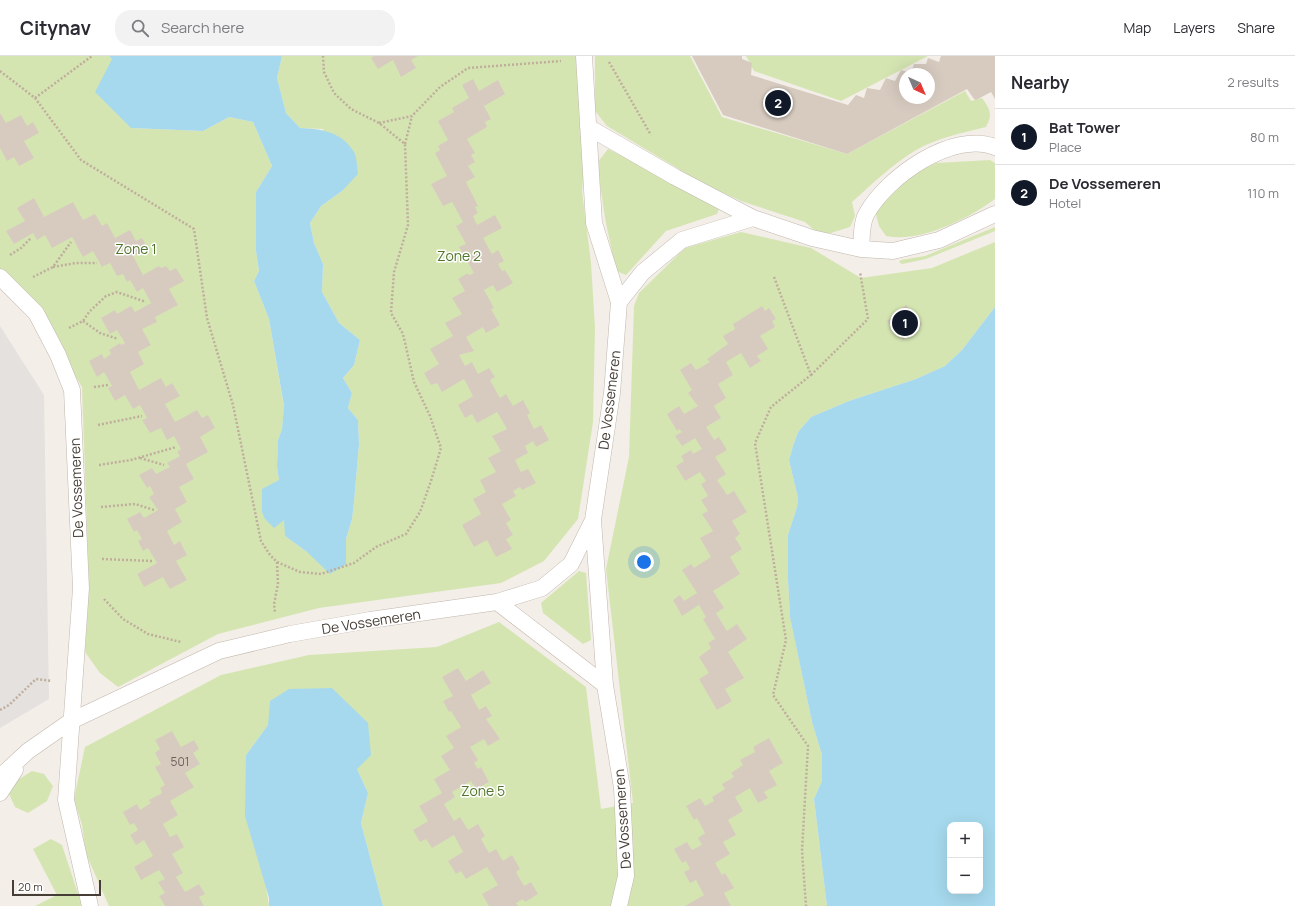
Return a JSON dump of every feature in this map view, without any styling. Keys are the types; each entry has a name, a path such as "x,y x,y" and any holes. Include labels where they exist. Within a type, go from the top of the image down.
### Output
{"lane":[{"name":"De Vossemeren","path":"584,58 594,223 619,302 612,393 593,520 605,685 622,788 626,876 619,906"},
{"path":"588,127 675,177 753,218 812,238 861,249 893,251 939,240 995,214"},
{"path":"861,249 866,215 876,199 891,184 919,162 953,146 986,143 995,147"},
{"path":"619,302 643,272 682,240 753,218"},
{"name":"De Vossemeren","path":"0,277 36,313 72,390 81,588 66,800 90,906"},
{"name":"De Vossemeren","path":"71,721 219,651 290,634 370,620 497,602 542,588 571,564 593,520"},
{"path":"497,602 605,685"},
{"path":"0,777 28,751 71,721"},
{"path":"0,765 28,751"},
{"path":"0,793 28,751"}],"path":[{"path":"35,98 92,56"},
{"path":"323,56 324,72 334,93 351,109 378,123 405,144"},
{"path":"605,56 652,137"},
{"path":"0,71 35,98 81,160 194,229 207,318 233,405 261,541 270,555 277,562 300,572 321,574 354,563 376,547 406,534 420,512 432,481 441,448 430,416 414,382 403,334 391,313 394,272 408,225 405,144 412,116 440,87 468,68 584,58"},
{"path":"378,123 412,116"},
{"path":"5,257 21,248 31,238"},
{"path":"53,267 71,242"},
{"path":"14,291 53,267 76,263 97,263"},
{"path":"806,906 802,851 808,746 773,695 786,640 755,443 770,407 811,375 868,319 859,275"},
{"path":"774,277 811,375"},
{"path":"49,338 83,321 89,312 106,296 118,292 146,302"},
{"path":"83,321 100,333 118,339"},
{"path":"74,429 142,416"},
{"path":"76,468 139,458 176,447"},
{"path":"139,458 164,465"},
{"path":"77,509 135,504 154,510"},
{"path":"79,558 152,561"},
{"path":"276,616 274,604 278,584 277,562"},
{"path":"102,597 123,619 148,634 185,644"}],"green space":[{"path":"0,56 109,56 112,59 131,128 203,131 229,117 253,122 272,166 256,192 256,251 259,271 254,281 269,319 284,407 282,429 278,440 277,466 279,480 265,519 271,523 285,519 285,536 307,552 346,564 346,539 352,519 359,444 358,420 348,408 352,393 343,378 354,365 360,340 339,323 322,292 323,264 314,243 310,223 321,206 342,191 323,129 300,128 286,113 277,78 282,56 584,56 588,127 582,191 591,263 595,328 593,422 578,519 544,561 501,583 319,608 218,634 118,687 100,673 85,652 89,588 82,387 36,313 0,277"},
{"path":"595,56 690,56 722,117 847,154 965,91 971,101 982,98 989,109 990,115 986,127 941,139 916,150 907,156 883,174 852,202 855,216 850,227 821,236 805,222 741,201 702,183 607,126 595,111"},
{"path":"746,56 928,56 905,68 899,68 899,71 841,101 754,71"},
{"path":"608,149 720,205 717,214 666,231 626,275 616,271 605,218 597,163"},
{"path":"990,160 995,163 995,199 984,207 943,228 914,236 886,236 879,226 876,214 880,205 912,175 936,163"},
{"path":"995,227 995,231 926,259 902,264 899,262 901,260 925,256"},
{"name":"Zone 5","path":"741,232 811,248 861,278 932,268 995,242 995,307 962,350 945,366 916,379 849,401 811,417 798,432 789,460 798,498 797,507 788,535 790,616 812,722 822,755 822,781 814,799 827,906 383,906 361,823 368,793 357,769 306,689 289,689 268,725 246,755 269,906 109,906 86,854 82,825 74,799 85,747 221,675 309,655 437,647 499,622 586,687 601,809 633,803 606,569 629,457 634,306 639,293 685,248"},
{"path":"579,571 586,573 591,640 583,644 543,613 541,603"},
{"path":"32,771 44,774 53,786 47,801 28,813 15,807 9,794 16,781"},
{"path":"51,839 62,845 82,906 35,906 57,895 33,849"}],"shaded area":[{"path":"0,326 44,395 49,699 0,728"}],"water":[{"path":"109,56 282,56 277,78 286,113 300,128 323,130 337,135 349,145 354,152 358,174 342,191 321,206 310,223 314,243 323,264 322,292 339,323 360,340 354,365 343,378 352,393 348,408 358,420 359,444 352,519 346,539 346,564 330,574 307,552 285,536 284,520 274,528 265,519 262,512 262,489 279,480 277,466 278,440 282,429 284,406 269,319 254,281 259,271 256,251 256,192 272,166 253,122 229,117 203,131 131,128 95,92 112,59"},
{"path":"995,307 995,906 827,906 814,799 822,781 822,755 812,722 790,617 788,535 797,507 798,498 789,460 798,432 811,417 849,401 916,379 945,366 962,350"},
{"path":"332,688 368,723 371,755 357,769 368,793 361,823 383,906 269,906 269,898 245,816 246,755 268,725 270,701 289,689"}],"building":[{"path":"374,56 418,56 411,60 416,68 401,77 393,60 378,69 371,58"},
{"path":"692,56 742,56 742,59 752,63 751,75 848,105 856,95 864,98 867,88 880,90 886,78 895,81 899,74 899,104 935,104 935,68 913,68 914,64 926,64 928,58 939,62 941,56 995,56 995,99 991,92 976,100 967,89 847,154 723,115"},
{"path":"473,79 479,91 498,80 505,94 484,106 491,119 485,122 487,127 467,139 475,153 471,155 475,162 468,166 475,177 466,182 478,206 475,207 478,213 473,216 477,225 495,215 502,228 483,238 492,254 498,250 504,261 498,264 502,271 505,270 513,283 497,292 493,285 484,290 494,308 491,309 500,325 486,333 483,327 466,337 474,351 459,355 465,366 472,362 478,374 489,368 495,377 490,380 500,398 506,394 513,406 523,400 530,413 527,415 534,429 541,425 549,440 536,447 533,441 525,446 528,453 515,460 521,472 528,469 536,483 522,490 520,487 513,491 516,496 502,504 511,520 506,523 513,535 506,539 512,549 496,557 487,540 474,547 462,525 481,514 473,499 486,492 480,480 496,472 488,458 501,451 492,436 507,429 497,412 477,423 472,414 465,418 458,405 473,396 464,379 442,392 437,383 431,385 424,373 439,364 430,349 453,336 445,323 462,314 452,298 465,291 458,279 468,273 469,275 474,273 459,247 466,244 456,226 463,222 452,202 443,206 431,184 447,176 435,153 440,150 438,146 448,140 438,121 454,112 452,108 469,98 462,85"},
{"path":"0,113 6,123 21,115 27,126 33,122 39,133 24,141 34,158 19,166 14,157 7,161 0,148"},
{"path":"34,198 44,217 73,202 83,220 95,214 102,226 107,223 115,238 130,230 136,241 142,238 148,249 133,256 143,275 159,266 161,268 166,266 170,271 176,268 184,281 169,289 178,305 155,317 157,322 142,329 151,345 138,352 144,364 130,372 139,390 161,378 166,387 172,383 180,396 165,404 175,422 197,410 202,418 208,415 215,428 200,437 208,452 186,464 194,479 179,487 187,502 175,509 182,522 167,531 174,545 180,541 187,555 176,561 187,580 170,589 163,577 144,587 137,574 157,563 148,548 143,551 138,541 142,539 137,530 134,532 127,519 140,512 144,518 158,510 149,497 154,494 150,486 147,488 139,475 152,468 156,474 170,467 167,463 180,456 177,452 181,449 174,436 167,440 161,428 150,433 142,420 147,418 140,405 133,409 125,395 115,401 108,388 112,386 104,372 97,377 89,361 102,354 104,359 111,354 109,350 120,343 121,345 125,343 117,330 110,334 101,318 115,310 117,314 131,306 135,312 151,303 143,288 137,292 130,280 127,282 123,274 117,276 110,263 102,267 93,251 83,257 72,237 52,248 45,235 37,240 33,233 14,244 6,231 25,221 17,208"},
{"path":"906,305 922,324 903,340 887,321"},
{"path":"762,306 765,311 769,308 776,319 772,321 775,327 760,336 768,349 757,356 761,361 750,368 741,353 726,362 733,375 718,384 726,398 714,406 721,418 706,427 714,440 719,437 727,450 715,457 726,474 717,480 727,495 734,491 747,512 732,521 740,534 735,538 742,549 730,557 740,574 713,591 724,608 716,613 727,631 737,624 747,639 728,652 744,678 725,689 732,701 717,710 699,679 709,673 699,657 711,648 708,643 715,639 703,619 706,617 699,605 682,616 673,600 680,595 684,601 697,593 682,570 691,564 694,568 711,557 700,538 713,531 702,514 708,511 701,500 708,496 701,484 706,481 700,472 685,481 676,466 684,461 681,456 691,450 693,454 702,449 695,438 682,446 675,436 682,432 679,429 677,431 667,414 679,406 684,414 698,406 688,393 692,390 680,370 691,363 696,370 710,362 707,359 728,344 723,336 735,329 733,324"},
{"path":"458,668 466,681 483,670 491,683 471,695 479,710 486,706 492,716 486,719 500,739 488,746 484,739 470,747 478,760 474,763 478,769 481,767 489,782 476,789 471,781 452,792 455,797 444,804 454,821 460,817 468,830 478,824 485,836 481,839 489,853 496,849 503,861 512,855 520,869 516,872 524,886 531,882 538,894 525,902 523,899 516,903 518,906 489,906 482,894 498,885 487,867 466,879 461,871 456,874 448,861 463,852 454,835 432,848 426,839 420,842 413,830 428,821 419,806 442,793 434,779 450,770 441,756 454,748 446,736 461,727 451,711 449,712 443,701 453,696 442,677"},
{"path":"172,731 181,747 194,740 199,749 193,753 200,764 185,773 194,787 170,801 178,815 163,824 170,837 177,834 184,847 172,854 183,873 176,877 185,892 199,884 205,894 199,897 204,906 165,906 159,896 165,893 158,882 165,879 159,870 141,880 134,867 153,856 144,840 136,845 130,835 138,830 134,823 130,825 123,812 137,804 140,810 151,803 149,800 162,793 160,788 165,785 155,767 161,764 155,753 160,749 155,740"},
{"path":"769,738 783,763 769,771 777,785 764,792 768,798 758,803 750,788 735,797 743,811 728,820 736,835 723,842 730,854 715,863 722,875 725,873 734,888 724,893 731,906 685,906 704,895 696,880 690,883 684,872 690,869 686,861 682,863 674,849 687,842 692,850 702,845 698,838 705,833 697,818 694,820 686,806 700,798 705,806 714,801 712,797 725,789 722,784 734,777 731,773 743,765 740,760 755,752 753,747"}],"place":[{"name":"De Vossemeren","path":"778,103"},
{"name":"Bat Tower","path":"905,323"}],"park label":[{"name":"Zone 1","path":"136,248"},
{"name":"Zone 2","path":"459,255"}]}
